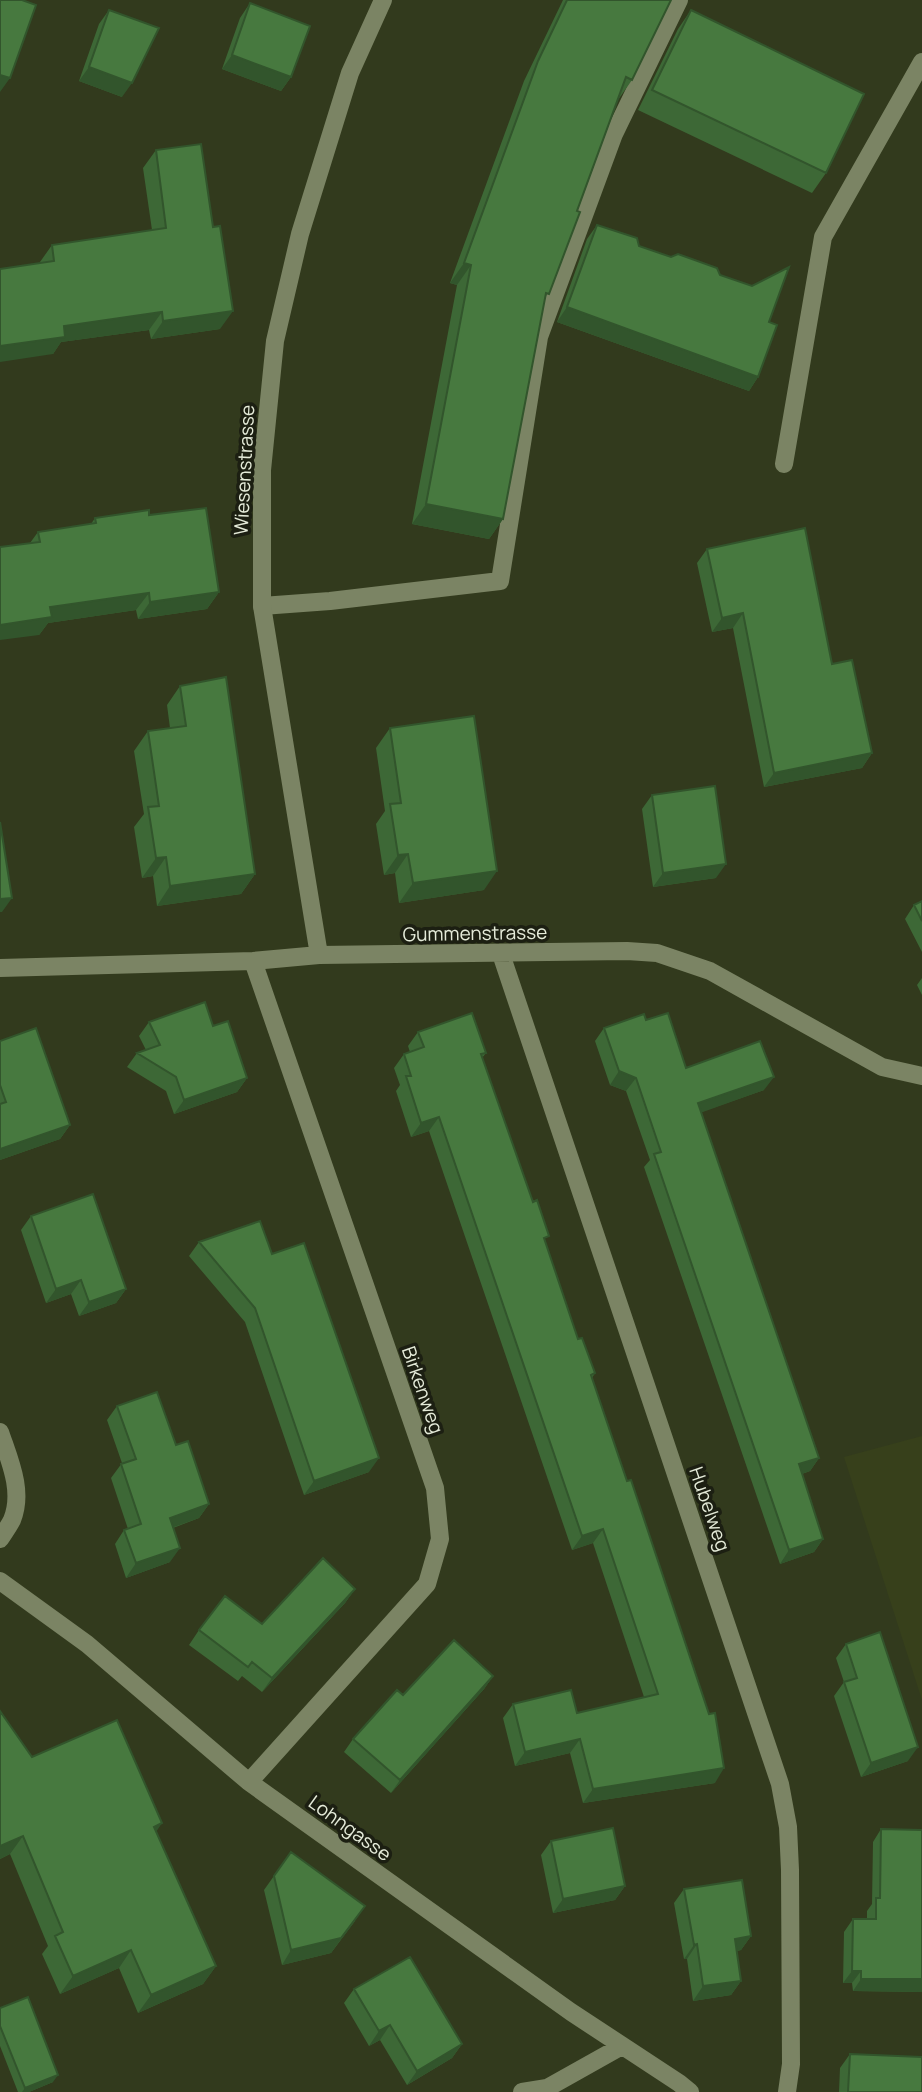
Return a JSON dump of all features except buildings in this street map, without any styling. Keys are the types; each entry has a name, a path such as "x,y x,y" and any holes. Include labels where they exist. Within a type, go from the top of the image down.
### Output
{"street":[{"name":"Wiesenstrasse","path":"319,955 261,606 261,470 275,341 300,234 350,73 383,0"},
{"path":"261,606 330,601 500,581 539,337 614,134 680,0"},
{"path":"784,464 823,237 922,62"},
{"name":"Gummenstrasse","path":"0,968 253,961 319,955 627,951 657,953 710,971 882,1067 922,1076"},
{"name":"Hubelweg","path":"501,954 780,1784 788,1827 790,1870 791,2064 787,2092"},
{"name":"Birkenweg","path":"249,1782 427,1584 440,1539 435,1488 253,961"},
{"path":"0,1432 15,1477 16,1505 12,1521 0,1539"},
{"name":"Lohngasse","path":"0,1580 87,1644 249,1782 571,2012 690,2092"},
{"path":"522,2092 547,2088 622,2046"}],"shaded area":[{"path":"922,1436 922,1700 844,1457"}]}
